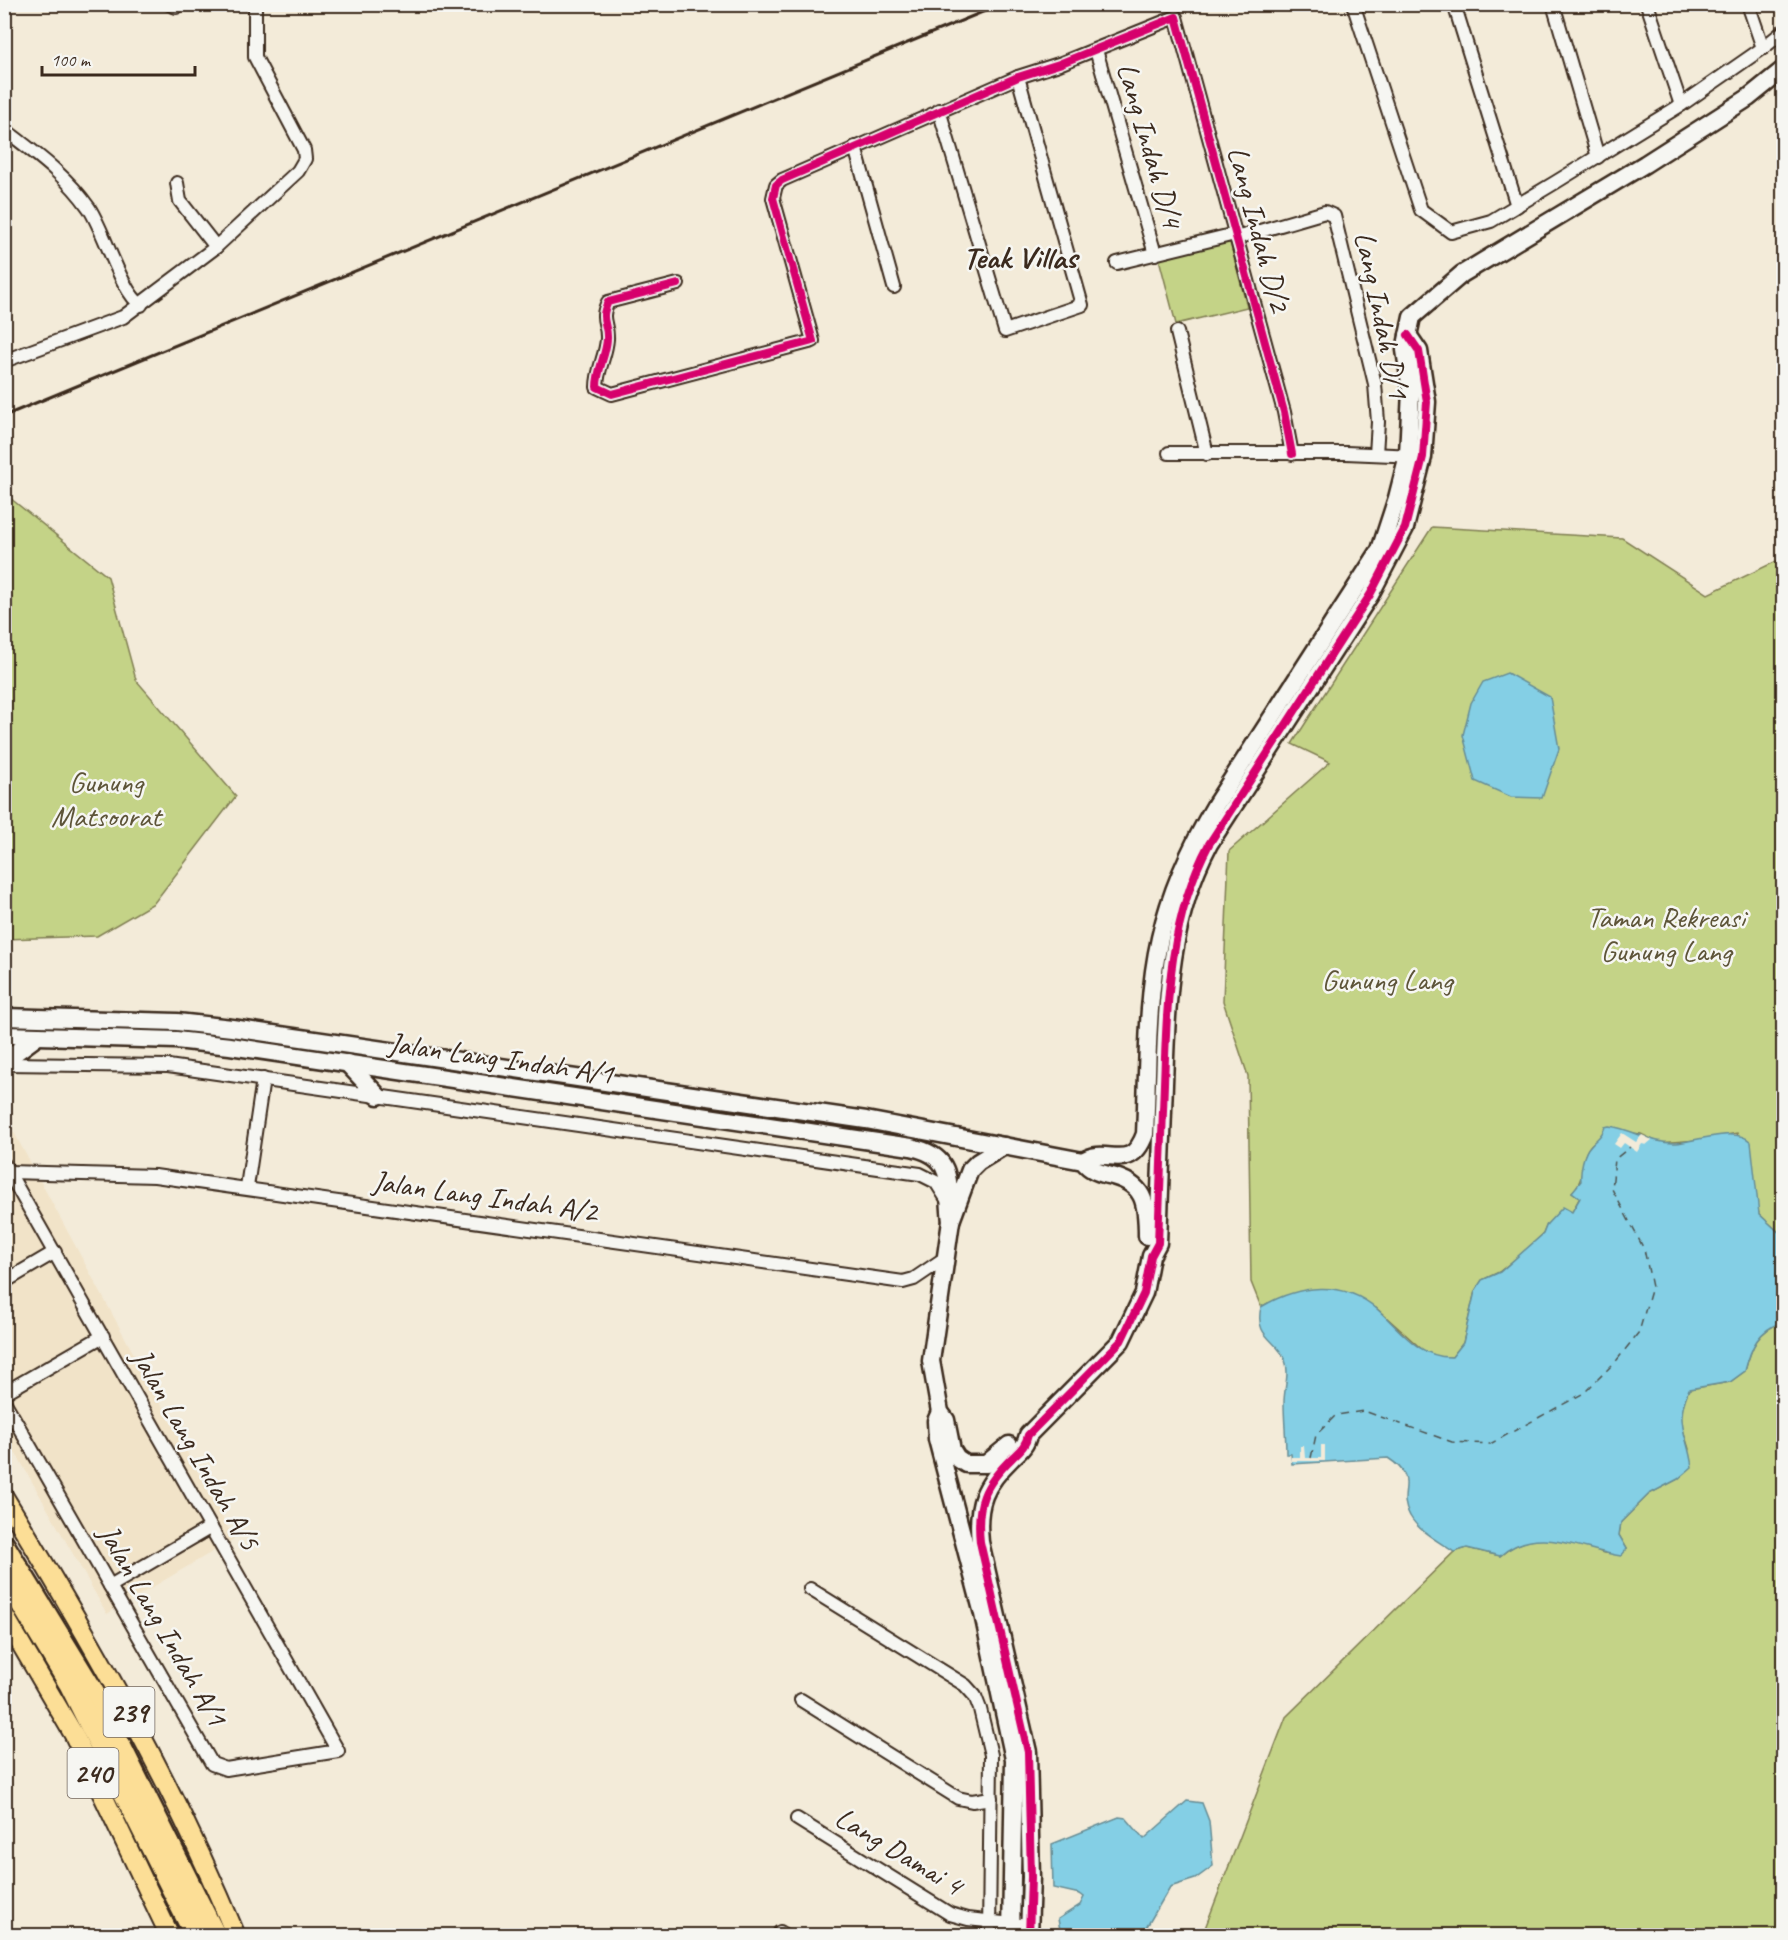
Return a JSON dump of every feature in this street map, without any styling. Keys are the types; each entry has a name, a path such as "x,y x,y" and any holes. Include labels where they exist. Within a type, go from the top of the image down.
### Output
{"highway":[{"path":"4,1546 92,1690 214,1935"},
{"path":"4,1574 70,1684 196,1935"}],"main road":[{"name":"239","path":"4,1497 125,1704 217,1891 236,1935"},
{"name":"240","path":"4,1615 74,1735 170,1935"}],"street":[{"path":"169,4 176,7 178,4"},
{"path":"4,361 123,317 216,247 298,171 305,159 304,150 255,57 255,4"},
{"path":"1353,4 1421,210 1451,232 1491,222 1681,105 1784,31"},
{"path":"1454,4 1517,206"},
{"path":"1553,4 1598,157"},
{"path":"1647,4 1681,105"},
{"path":"1748,4 1763,48"},
{"name":"Lang Indah D/2","path":"1096,50 1176,17 1284,412 1292,454"},
{"path":"678,284 608,302 602,314 607,335 597,370 597,387 612,394 813,341 773,198 776,185 782,180 939,110 1018,77 1096,50"},
{"name":"Lang Indah D/4","path":"1096,50 1155,254"},
{"path":"1004,1146 978,1162 970,1170 951,1221 931,1362 940,1412 946,1420 954,1454 966,1464 986,1464 1017,1438 1028,1435 1121,1341 1144,1293 1151,1256 1158,1243 1168,979 1183,911 1209,844 1370,595 1392,556 1413,503 1415,456 1411,390 1405,350 1410,321 1415,314 1462,274 1645,164 1748,98 1784,69"},
{"path":"939,110 954,153 1005,331 1082,305 1018,77"},
{"path":"4,129 51,165 71,185 96,219 130,295 141,305"},
{"path":"855,147 894,287"},
{"path":"177,183 180,201 216,247"},
{"name":"Lang Indah D/1","path":"1236,236 1325,212 1334,216 1375,384 1378,422 1376,454"},
{"path":"1117,263 1236,236"},
{"path":"1177,332 1207,454"},
{"path":"1169,453 1415,456"},
{"path":"1083,1161 1093,1156 1119,1158 1127,1156 1138,1148 1142,1141 1145,1134 1155,970 1160,939 1179,873 1191,846 1216,804 1380,550 1397,498 1415,456"},
{"path":"4,1017 177,1022 232,1028 866,1120 1083,1161 1097,1172 1129,1182 1141,1194 1147,1209 1147,1245 1151,1256"},
{"name":"Jalan Lang Indah A/1","path":"4,1035 176,1040 347,1063 926,1150 939,1158 948,1174 951,1221"},
{"path":"4,1063 38,1036"},
{"name":"Jalan Lang Indah A/1","path":"4,1063 168,1066 920,1174 936,1182 948,1202"},
{"path":"347,1063 378,1096"},
{"path":"247,1187 263,1079"},
{"name":"Jalan Lang Indah A/2","path":"6,1171 155,1176 247,1187 903,1282 914,1279 945,1258"},
{"name":"Jalan Lang Indah A/5","path":"6,1171 55,1252 338,1751"},
{"path":"4,1282 55,1252"},
{"path":"4,1394 102,1336"},
{"name":"Jalan Lang Indah A/1","path":"4,1401 208,1759 215,1766 226,1769 338,1751"},
{"path":"940,1412 936,1421 937,1439 983,1614 1014,1759 1011,1930"},
{"path":"1028,1435 1026,1444 991,1482 981,1501 978,1516 981,1549 1028,1752 1029,1931"},
{"path":"110,1586 211,1527"},
{"path":"810,1589 970,1690 980,1709 990,1745 989,1935"},
{"path":"801,1700 957,1798 972,1801 991,1798"},
{"name":"Lang Damai 4","path":"797,1819 950,1914 968,1919 989,1920 1011,1930 1029,1931"}],"shaded area":[{"path":"4,1114 234,1539 107,1614 5,1434"}],"green space":[{"path":"1230,242 1247,307 1176,324 1159,259"},
{"name":"Gunung Matsoorat","path":"5,494 108,577 136,680 236,796 154,903 97,936 5,939"},
{"name":"Gunung Lang","path":"1432,527 1622,538 1708,594 1783,558 1783,1236 1759,1214 1737,1133 1698,1140 1659,1143 1641,1134 1604,1130 1602,1137 1587,1151 1580,1181 1572,1192 1580,1197 1572,1212 1547,1224 1543,1234 1524,1252 1499,1272 1482,1280 1475,1291 1463,1343 1452,1357 1438,1357 1425,1352 1376,1308 1268,1303 1261,1307 1251,1282 1248,1076 1223,1001 1229,851 1330,762 1292,744"},
{"path":"1783,1322 1783,1935 1202,1936 1286,1717 1454,1552 1467,1548 1500,1556 1519,1544 1541,1539 1575,1542 1604,1553 1627,1549 1619,1535 1621,1522 1649,1494 1678,1479 1689,1449 1681,1423 1681,1408 1689,1389 1730,1382 1745,1371 1757,1340 1774,1325"}],"water":[{"path":"1507,673 1550,697 1559,749 1542,798 1511,797 1475,781 1463,735 1471,703 1483,682"},
{"path":"1609,1126 1667,1143 1726,1135 1745,1137 1751,1142 1759,1214 1783,1236 1783,1322 1774,1325 1757,1340 1745,1371 1730,1382 1689,1389 1682,1411 1682,1420 1692,1467 1678,1479 1649,1494 1621,1522 1619,1535 1627,1549 1621,1556 1559,1541 1544,1540 1529,1541 1514,1546 1500,1556 1467,1548 1454,1552 1424,1532 1414,1522 1406,1507 1404,1473 1388,1458 1292,1464 1291,1454 1286,1454 1284,1402 1286,1365 1281,1353 1263,1332 1260,1318 1261,1307 1305,1290 1335,1289 1364,1299 1419,1348 1440,1356 1452,1357 1463,1343 1475,1291 1482,1280 1500,1272 1543,1234 1547,1224 1563,1207 1572,1212 1580,1198 1572,1192 1581,1181 1584,1157 1605,1127"},
{"path":"1187,1801 1202,1803 1209,1821 1213,1866 1195,1879 1170,1887 1142,1935 1061,1935 1058,1919 1080,1905 1084,1897 1053,1888 1052,1844 1119,1817 1126,1818 1144,1839"}],"pier":[{"path":"1622,1133 1636,1142 1642,1135 1652,1140 1646,1145 1642,1144 1637,1152 1624,1143 1620,1148 1614,1144"},
{"path":"1321,1445 1325,1445 1325,1461 1291,1461 1291,1457 1300,1457 1300,1446 1304,1446 1305,1458 1321,1458"}],"ferry route":[{"path":"1311,1458 1316,1435 1336,1415 1364,1411 1452,1442 1490,1444 1584,1393 1617,1360 1639,1332 1652,1287 1644,1249 1612,1189 1615,1159 1630,1147"}],"railway":[{"path":"4,416 1002,4"}],"cycle path":[{"path":"678,284 608,302 604,313 606,345 597,387 612,394 813,341 773,198 776,185 782,180 1018,77 1059,64 1176,17 1284,412 1292,454"},
{"path":"1029,1936 1031,1877 1028,1752 980,1542 981,1506 989,1486 1002,1468 1022,1448 1028,1435 1121,1341 1144,1293 1151,1256 1158,1243 1169,991 1178,931 1186,901 1209,844 1370,595 1405,528 1423,457 1427,402 1419,351 1408,335"}],"district":[{"name":"Teak Villas","path":"1020,257"}],"park label":[{"name":"Taman Rekreasi Gunung Lang","path":"1666,934"}]}
